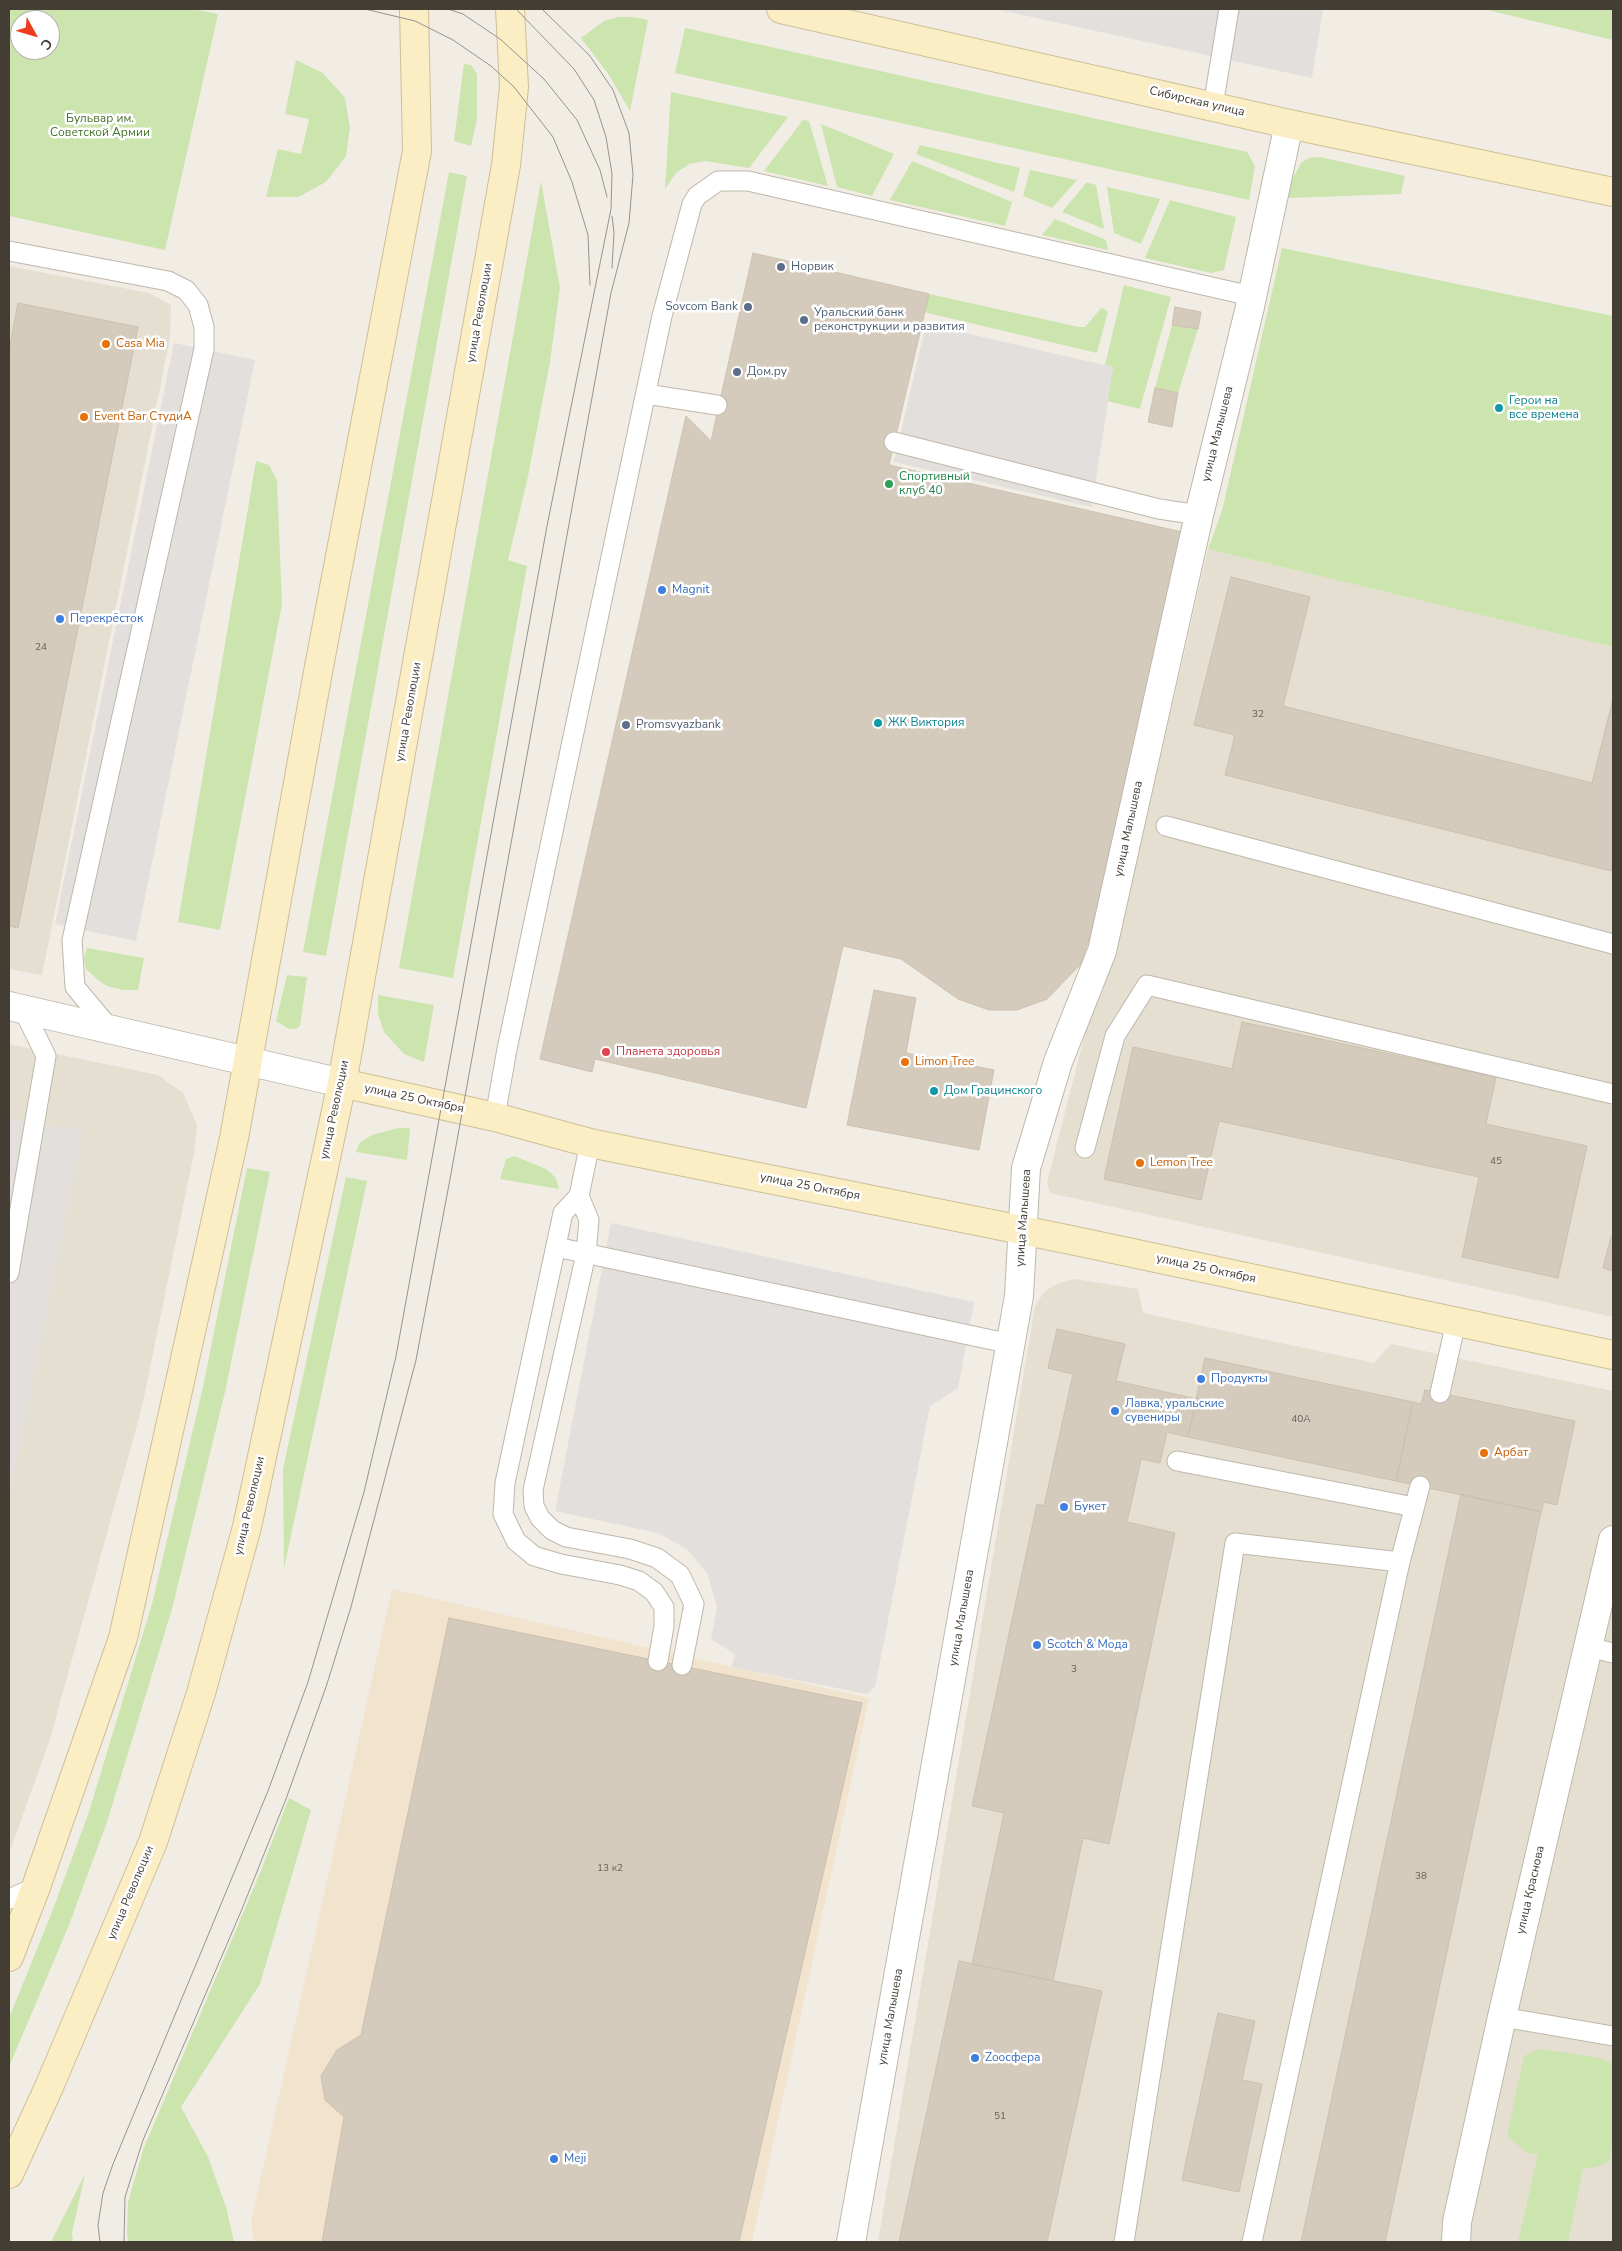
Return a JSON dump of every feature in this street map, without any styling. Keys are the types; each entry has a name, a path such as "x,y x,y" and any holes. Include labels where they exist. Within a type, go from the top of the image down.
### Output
{"main road":[{"path":"9,1957 36,1888 123,1638 234,1138 318,672 416,151 414,9"},
{"name":"улица Революции","path":"9,2174 50,2087 153,1842 201,1693 247,1527 342,1083 506,165 514,87 510,9"},
{"name":"Сибирская улица","path":"782,9 1289,124 1613,192"},
{"name":"улица 25 Октября","path":"342,1083 495,1117 590,1143 1022,1230 1613,1355"}],"street":[{"name":"улица Малышева","path":"851,2242 1019,1296 1026,1168 1058,1062 1102,951 1199,515 1251,296 1289,124"},
{"name":"улица 25 Октября","path":"16,1008 342,1083"},
{"name":"улица Краснова","path":"1456,2242 1457,2222 1502,2016 1601,1650 1613,1540"}],"lane":[{"path":"1212,106 1229,9"},
{"path":"495,1117 509,1039 662,316 692,204 697,196 718,181 748,181 1251,296"},
{"path":"9,250 168,281 186,290 198,305 204,327 204,349 72,940 75,987 111,1030"},
{"path":"646,394 717,405"},
{"path":"894,442 1159,509 1199,515"},
{"path":"1166,826 1613,944"},
{"path":"1085,1148 1115,1036 1146,985 1613,1094"},
{"path":"9,1272 46,1056 16,1008"},
{"path":"590,1143 578,1196 563,1213 505,1483 503,1514 516,1541 534,1556 560,1564 620,1575 640,1581 654,1592 664,1607 664,1626 658,1661"},
{"path":"578,1196 590,1220 586,1254 533,1490 534,1506 540,1518 552,1530 566,1537 630,1549 657,1558 680,1575 694,1604 682,1666"},
{"path":"556,1247 1011,1344"},
{"path":"1440,1392 1456,1322"},
{"path":"1177,1461 1414,1507"},
{"path":"1252,2242 1400,1562 1420,1486"},
{"path":"1124,2242 1235,1543 1400,1562"},
{"path":"9,1900 36,1888"},
{"path":"1502,2016 1613,2036"}],"shaded area":[{"path":"995,9 1323,9 1312,78"},
{"path":"9,266 149,293 171,305 170,338 42,975 9,969"},
{"path":"926,324 1113,367 1092,507 894,462"},
{"path":"174,343 255,360 136,941 55,924"},
{"path":"1208,549 1613,647 1613,1317 1050,1193 1047,1183 1089,1018 1114,961"},
{"path":"9,1044 158,1075 183,1093 197,1125 194,1153 142,1407 50,1739 9,1854"},
{"path":"9,1118 83,1131 9,1502"},
{"path":"611,1223 974,1302 958,1388 930,1406 875,1687 867,1694 732,1667 735,1654 711,1639 717,1606 707,1573 687,1549 658,1533 555,1511"},
{"path":"1075,1279 1138,1289 1143,1313 1374,1363 1391,1344 1613,1391 1613,2242 878,2242 1035,1306 1045,1291 1059,1283"},
{"path":"392,1589 869,1698 752,2242 254,2242 251,2222"}],"green space":[{"name":"Бульвар им. Советской Армии","path":"9,9 192,9 218,14 165,250 9,216"},
{"path":"1483,9 1613,9 1613,40"},
{"path":"618,17 648,20 630,111 609,75 581,38 604,21"},
{"path":"685,28 1247,152 1255,166 1249,200 675,73"},
{"path":"296,60 323,73 345,98 350,128 346,156 326,182 298,197 266,197 278,149 301,154 309,119 285,114"},
{"path":"464,64 471,65 477,74 477,119 471,146 454,141"},
{"path":"671,92 788,117 749,168 705,161 689,164 676,173 665,189"},
{"path":"803,120 809,121 828,186 764,171"},
{"path":"821,124 894,154 872,196 837,187"},
{"path":"920,145 1020,168 1014,192 916,154"},
{"path":"1320,157 1405,176 1401,194 1288,198 1292,180 1301,163 1309,158"},
{"path":"912,161 1012,202 1005,226 890,200"},
{"path":"1030,170 1077,180 1052,208 1023,196"},
{"path":"449,172 467,176 326,956 303,952"},
{"path":"541,181 560,288 550,362 527,481 508,560 527,566 453,978 399,968"},
{"path":"1087,182 1096,185 1104,229 1062,212"},
{"path":"1107,187 1160,199 1141,244 1114,233"},
{"path":"1170,200 1236,217 1224,270 1211,273 1145,258"},
{"path":"1055,219 1106,240 1108,250 1042,235"},
{"path":"1282,248 1613,316 1613,647 1208,549 1222,511"},
{"path":"1124,285 1171,297 1140,409 1107,401 1113,367 1105,365"},
{"path":"929,294 1079,327 1085,327 1101,308 1108,311 1097,353 924,312"},
{"path":"1172,325 1198,329 1178,393 1155,388"},
{"path":"256,461 269,465 277,480 282,604 220,930 178,922"},
{"path":"87,948 144,958 138,990 123,990 107,986 98,980 86,969 84,958"},
{"path":"287,975 307,977 300,1026 295,1029 289,1029 276,1021"},
{"path":"378,995 434,1005 424,1062 404,1054 384,1032 378,1014"},
{"path":"398,1128 410,1128 407,1160 356,1152 360,1142 372,1135"},
{"path":"514,1156 546,1169 556,1178 559,1189 500,1179 506,1159"},
{"path":"247,1168 270,1172 225,1392 172,1609 107,1822 69,1925 9,2067 9,2018 50,1917 88,1815 152,1604 203,1387"},
{"path":"346,1177 367,1181 284,1568 283,1469"},
{"path":"289,1798 311,1810 260,1984 181,2107 208,2157 226,2207 234,2242 128,2242 128,2202 143,2150 260,1873"},
{"path":"1539,2049 1595,2057 1608,2061 1613,2065 1613,2139 1609,2162 1583,2169 1568,2242 1518,2242 1538,2155 1526,2152 1507,2136 1524,2056"},
{"path":"85,2174 72,2233 73,2242 51,2242"}],"building":[{"name":"ЖК Виктория","path":"753,253 929,294 889,465 1182,532 1098,914 1080,965 1047,999 1017,1010 989,1010 958,999 901,959 843,946 806,1108 595,1059 592,1072 540,1059 686,416 711,441"},
{"path":"18,303 138,327 18,928 9,926 9,350"},
{"path":"1175,307 1201,312 1198,329 1172,325"},
{"path":"1155,388 1178,393 1172,427 1148,422"},
{"path":"1231,577 1310,597 1283,706 1592,783 1613,699 1613,861 1611,871 1225,775 1235,735 1194,725"},
{"name":"Limon Tree","path":"874,990 916,998 906,1053 994,1070 979,1150 847,1125"},
{"path":"1242,1022 1496,1077 1486,1124 1587,1146 1558,1278 1462,1257 1479,1177 1219,1121 1201,1200 1104,1179 1133,1047 1232,1069"},
{"path":"1611,1237 1613,1238 1613,1271 1603,1268"},
{"path":"1057,1329 1125,1344 1116,1381 1197,1399 1188,1437 1167,1432 1160,1463 1141,1459 1127,1522 1175,1533 1109,1844 1083,1838 1053,1981 972,1964 1004,1813 972,1806 1037,1504 1044,1506 1073,1374 1048,1368"},
{"path":"1205,1358 1413,1402 1396,1481 1188,1437"},
{"path":"1425,1390 1575,1421 1557,1505 1544,1502 1541,1512 1396,1481 1413,1402 1421,1404"},
{"path":"1461,1494 1541,1512 1385,2242 1301,2242"},
{"path":"449,1618 862,1703 739,2242 322,2242 344,2117 325,2100 321,2076 337,2050 361,2035"},
{"path":"959,1961 1102,1991 1047,2242 899,2242"},
{"path":"1218,2013 1255,2021 1242,2080 1262,2084 1239,2192 1182,2180"}],"tram line":[{"path":"365,9 415,21 453,40 491,66 514,87 553,137 572,182 588,235 590,285"},
{"path":"448,9 463,14 500,39 544,79 577,120 600,170 607,197"},
{"path":"100,2242 98,2225 103,2193 113,2164 268,1791 308,1682 364,1492 396,1356 547,526 611,209 612,174 606,137 594,100 574,69 516,9"},
{"path":"124,2242 125,2197 143,2140 242,1909 286,1799 326,1687 351,1607 416,1360 611,293 629,223 633,175 629,133 613,90 590,56 542,9"},
{"path":"612,216 614,233 612,268"}],"place":[{"name":"Норвик","path":"781,267"},
{"name":"Sovcom Bank","path":"748,307"},
{"name":"Уральский банк реконструкции и развития","path":"804,320"},
{"name":"Casa Mia","path":"106,344"},
{"name":"Дом.ру","path":"737,372"},
{"name":"Герои на все времена","path":"1499,408"},
{"name":"Event Bar СтудиА","path":"84,417"},
{"name":"Спортивный клуб 40","path":"889,484"},
{"name":"Magnit","path":"662,590"},
{"name":"Перекрёсток","path":"60,619"},
{"name":"ЖК Виктория","path":"878,723"},
{"name":"Promsvyazbank","path":"626,725"},
{"name":"Планета здоровья","path":"606,1052"},
{"name":"Limon Tree","path":"905,1062"},
{"name":"Дом Грацинского","path":"934,1091"},
{"name":"Lemon Tree","path":"1140,1163"},
{"name":"Продукты","path":"1201,1379"},
{"name":"Лавка, уральские сувениры","path":"1115,1411"},
{"name":"Арбат","path":"1484,1453"},
{"name":"Букет","path":"1064,1507"},
{"name":"Scotch & Мода","path":"1037,1645"},
{"name":"Zooсфера","path":"975,2058"},
{"name":"Meji","path":"554,2159"}]}
